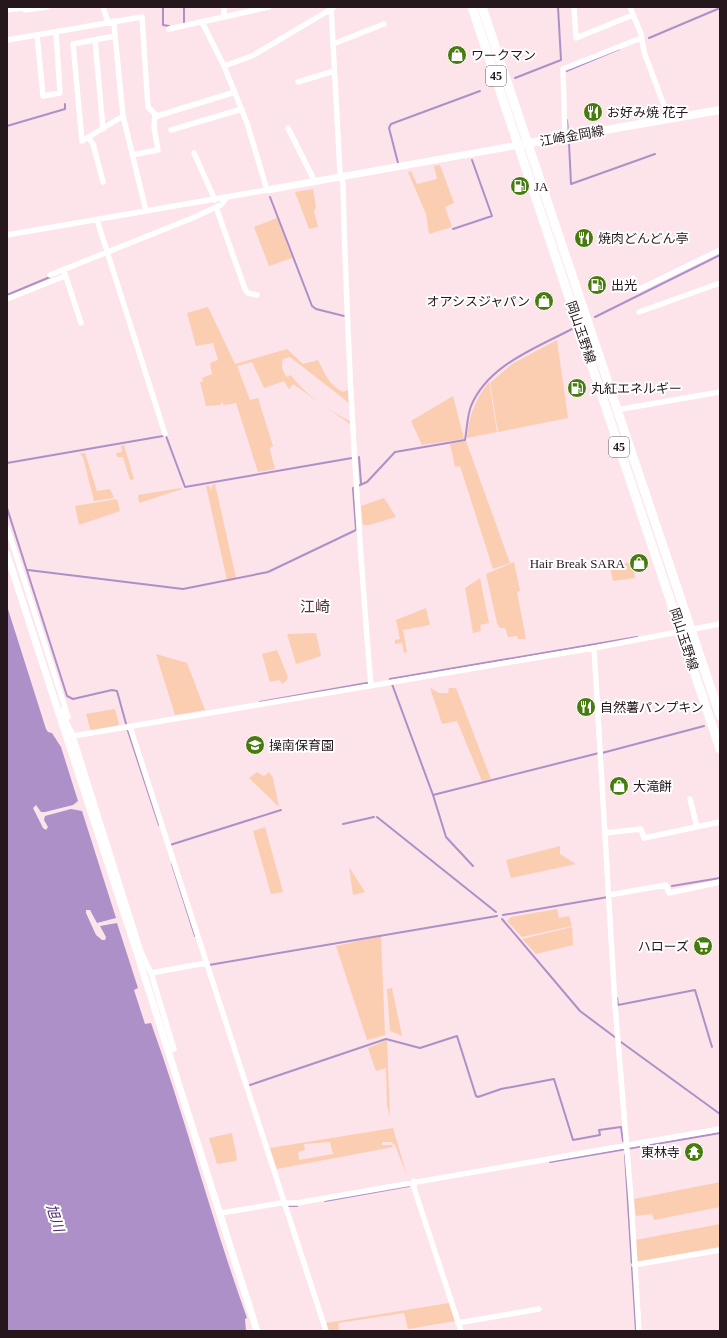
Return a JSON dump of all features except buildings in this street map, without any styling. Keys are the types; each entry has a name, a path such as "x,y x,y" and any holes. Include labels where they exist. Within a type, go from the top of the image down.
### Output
{"main road":[{"name":"岡山玉野線","path":"472,7 720,748"},
{"name":"岡山玉野線","path":"482,7 720,716"},
{"name":"江崎金岡線","path":"519,145 720,110"}],"street":[{"path":"7,10 22,8 25,10 47,7"},
{"path":"103,7 111,22 115,36 123,116 146,211"},
{"path":"224,7 224,15"},
{"path":"169,29 202,22 224,15 269,7"},
{"path":"574,7 576,38 633,15"},
{"path":"630,7 641,38 644,52 669,118"},
{"path":"224,66 252,56 332,8 334,71 362,579 371,686"},
{"path":"7,40 142,17 148,107 157,116 235,92"},
{"path":"202,22 224,66 242,109 267,190"},
{"path":"333,44 384,24"},
{"path":"37,35 43,96 60,93 56,32"},
{"path":"115,36 73,44 82,141 123,116"},
{"path":"565,137 562,69 641,38"},
{"path":"95,40 103,129"},
{"path":"298,82 334,71"},
{"path":"171,130 242,109"},
{"path":"132,155 158,150 154,127 155,114"},
{"path":"288,128 315,182"},
{"path":"89,138 93,144 103,182"},
{"path":"7,235 215,200 519,145"},
{"path":"194,154 215,200"},
{"path":"7,299 108,252 221,205 226,198"},
{"path":"216,207 245,289 248,293 257,295"},
{"path":"97,220 165,434"},
{"path":"633,278 638,290 720,250"},
{"path":"50,275 64,273"},
{"path":"64,273 81,323"},
{"path":"639,312 720,283"},
{"path":"608,412 720,392"},
{"path":"7,527 68,717 68,723"},
{"path":"7,554 139,952 151,973 174,1049 169,1051"},
{"path":"73,736 128,728 594,648 720,624"},
{"path":"594,648 609,896 639,1331"},
{"path":"57,708 61,711 68,723 73,736 169,1051 257,1331"},
{"path":"128,728 326,1331"},
{"path":"690,799 697,827"},
{"path":"605,833 641,829 644,838 720,822"},
{"path":"609,896 666,885 669,893 720,882"},
{"path":"151,973 204,963"},
{"path":"220,1213 297,1203 626,1148 720,1129"},
{"path":"414,1183 461,1331"},
{"path":"634,1266 720,1250"},
{"path":"458,1323 539,1309"}],"shaded area":[{"path":"440,165 454,203 445,207 452,227 429,234 426,214 408,172 411,171 417,184 437,179 434,166"},
{"path":"313,189 316,207 314,211 318,227 309,229 295,192"},
{"path":"277,218 292,258 269,266 254,227"},
{"path":"208,307 235,364 287,349 303,364 318,360 328,379 334,386 343,392 348,390 349,403 290,357 283,359 282,368 287,377 291,375 309,395 350,421 350,424 293,384 289,389 284,381 264,388 252,362 237,366 250,400 258,398 273,446 270,450 275,469 258,472 236,403 224,405 222,402 220,405 206,406 200,382 203,382 202,378 212,374 210,363 218,360 213,343 196,346 187,313"},
{"path":"557,340 568,418 498,432 490,383 512,364"},
{"path":"489,382 497,432 467,438 469,422 476,401"},
{"path":"453,396 464,439 422,445 411,421"},
{"path":"466,441 510,563 493,569 460,466 455,467 450,444"},
{"path":"124,445 134,479 130,480 123,457 117,457 116,453 122,452 121,446"},
{"path":"85,453 97,491 110,489 114,498 94,501 83,457 80,454"},
{"path":"215,484 236,578 227,580 206,486 209,485 211,490 212,485"},
{"path":"182,489 139,503 138,495"},
{"path":"384,498 396,517 369,525 363,525 361,506"},
{"path":"117,499 120,511 79,525 75,506"},
{"path":"514,562 520,591 517,592 526,639 518,639 517,636 508,637 505,628 500,628 497,623 486,574"},
{"path":"632,562 635,578 613,581 610,566"},
{"path":"480,578 489,623 480,625 481,631 473,633 465,588"},
{"path":"426,608 430,625 403,630 407,652 404,653 402,643 395,644 395,640 400,639 396,620"},
{"path":"316,633 321,656 296,664 287,634"},
{"path":"277,650 288,677 282,684 280,680 270,682 262,654"},
{"path":"156,654 187,663 205,710 175,715"},
{"path":"430,688 439,693 448,693 449,688 456,688 491,779 482,781 457,721 442,724"},
{"path":"115,709 119,724 118,727 91,732 86,714"},
{"path":"257,772 264,776 269,772 273,778 279,807 249,778"},
{"path":"265,827 283,892 271,894 253,831"},
{"path":"560,846 560,854 576,864 511,878 506,860"},
{"path":"349,867 365,892 353,895"},
{"path":"557,909 559,918 569,916 572,926 522,937 507,921 511,917"},
{"path":"572,927 573,945 536,954 522,939"},
{"path":"381,936 385,1035 367,1040 336,946"},
{"path":"392,988 402,1036 390,1031 387,989"},
{"path":"387,1040 390,1117 387,1105 386,1068 376,1071 368,1048"},
{"path":"393,1128 407,1176 395,1145 391,1142 382,1142 382,1145 392,1145 393,1147 277,1169 270,1148","holes":["330,1142 333,1154 299,1160 298,1152 305,1150 304,1144"]},
{"path":"232,1133 237,1159 235,1161 217,1164 209,1138"},
{"path":"720,1182 720,1207 654,1220 652,1214 636,1216 634,1199"},
{"path":"720,1224 720,1247 636,1262 635,1240"},
{"path":"449,1303 455,1321 408,1329 404,1313 338,1323 339,1331 328,1331 326,1323"}],"water":[{"name":"旭川","path":"7,606 46,729 48,732 52,733 61,747 78,801 73,805 45,812 41,812 36,805 33,808 43,828 46,830 48,827 44,820 45,816 71,809 82,811 116,918 97,923 90,910 86,910 86,913 96,935 102,940 105,940 106,937 100,926 117,923 138,988 134,990 145,1024 151,1023 164,1060 222,1245 247,1318 245,1319 246,1331 7,1331"}],"waterway":[{"path":"163,7 163,25 169,26"},
{"path":"184,7 184,23"},
{"path":"515,78 561,60 558,7"},
{"path":"649,38 720,8"},
{"path":"564,72 619,49"},
{"path":"398,163 389,128 391,124 480,91"},
{"path":"7,126 65,109 65,104"},
{"path":"567,120 568,131"},
{"path":"569,143 571,184 655,154"},
{"path":"453,229 492,216 472,160"},
{"path":"270,197 312,306 316,309 344,316"},
{"path":"595,317 720,255"},
{"path":"7,295 50,277"},
{"path":"28,570 183,589 268,572 356,530 353,488 367,482 395,452 465,440 471,406 489,379 514,359 572,329"},
{"path":"7,463 163,436"},
{"path":"166,436 185,487 352,458"},
{"path":"359,457 361,483"},
{"path":"7,508 67,696 73,699 112,690 117,691 128,731 159,825"},
{"path":"390,679 637,637"},
{"path":"260,702 367,683"},
{"path":"392,684 433,795 599,753"},
{"path":"602,753 704,726"},
{"path":"433,795 446,837 473,866"},
{"path":"170,845 281,810"},
{"path":"343,824 374,817"},
{"path":"377,817 496,912"},
{"path":"172,864 195,936"},
{"path":"672,886 720,878"},
{"path":"503,915 608,897"},
{"path":"209,965 497,916"},
{"path":"502,919 580,1011 616,1038"},
{"path":"617,998 618,1005 695,990 712,1047"},
{"path":"250,1085 386,1039 420,1048 457,1036 476,1096 478,1097 501,1089 554,1079 573,1140 600,1135 599,1130 621,1127 623,1141"},
{"path":"621,1042 720,1114"},
{"path":"550,1162 720,1133"},
{"path":"625,1155 636,1331"},
{"path":"325,1201 409,1186"},
{"path":"286,1206 297,1206"}],"place":[{"name":"ワークマン","path":"457,55"},
{"name":"お好み焼 花子","path":"593,112"},
{"name":"JA","path":"520,186"},
{"name":"焼肉どんどん亭","path":"584,238"},
{"name":"出光","path":"597,285"},
{"name":"オアシスジャパン","path":"544,301"},
{"name":"丸紅エネルギー","path":"577,388"},
{"name":"Hair Break SARA","path":"639,563"},
{"name":"自然薯パンプキン","path":"586,707"},
{"name":"操南保育園","path":"255,745"},
{"name":"大滝餅","path":"619,786"},
{"name":"ハローズ","path":"703,946"},
{"name":"東林寺","path":"694,1152"}],"district":[{"name":"江崎","path":"315,607"}]}
